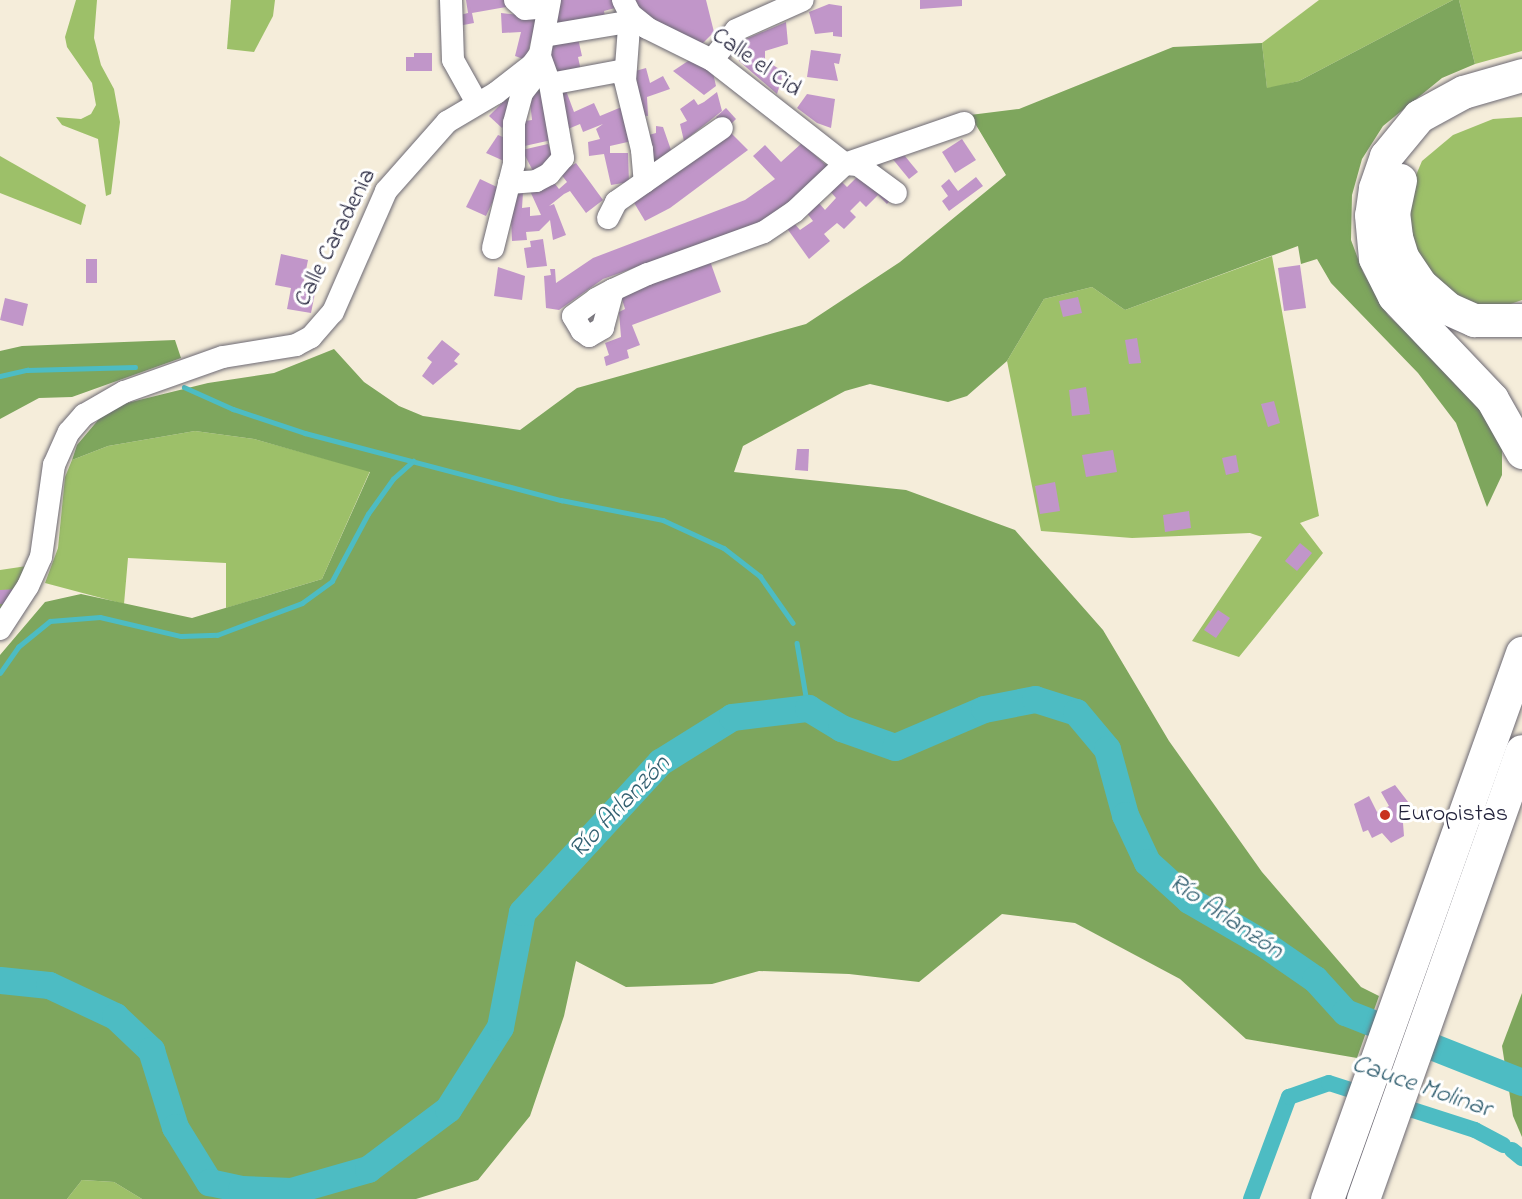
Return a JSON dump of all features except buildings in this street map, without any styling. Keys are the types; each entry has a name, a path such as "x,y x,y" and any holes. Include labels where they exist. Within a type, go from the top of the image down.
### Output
{"highway":[{"path":"1522,75 1464,92 1419,116 1386,156 1375,188 1371,215 1375,258 1394,296 1492,399 1522,452"},
{"path":"1522,96 1476,107 1431,133 1402,171 1393,213 1402,257 1432,297 1474,320 1522,320"},
{"path":"1326,1199 1522,653"},
{"path":"1363,1199 1436,1001 1522,751"}],"street":[{"path":"451,0 453,60 477,103"},
{"path":"493,248 514,164 514,123 522,93 538,72 548,4 525,9 515,0"},
{"path":"712,60 736,30 803,0"},
{"path":"542,45 627,12 625,70 645,182"},
{"name":"Calle el Cid","path":"627,12 647,28 712,60 845,164 858,165 896,193"},
{"path":"509,183 536,181 561,164 563,152 542,45"},
{"name":"Calle Caradenia","path":"0,629 28,586 41,558 48,530 54,465 69,432 103,402 223,357 296,345 322,326 333,312 386,191 438,131 518,77 542,45"},
{"path":"550,84 625,70"},
{"path":"613,290 764,232 794,212 845,164 964,123"},
{"path":"608,218 616,202 722,128"}],"green space":[{"path":"76,0 97,0 94,38 101,65 114,89 120,122 111,194 106,196 98,139 62,125 56,117 81,119 91,114 96,105 92,83 67,47 65,37"},
{"path":"231,0 275,0 273,16 254,52 227,49"},
{"path":"1319,0 1453,0 1299,81 1267,89 1262,43"},
{"path":"1453,0 1459,0 1475,64 1442,78 1383,126 1362,159 1352,195 1351,240 1363,272 1388,315 1443,368 1483,413 1502,444 1502,475 1487,507 1456,423 1418,373 1331,283 1317,259 1301,264 1298,246 1125,310 1092,287 1044,299 1007,361 967,396 948,402 870,384 845,391 743,446 734,472 906,490 1015,530 1103,630 1169,741 1262,872 1361,987 1379,996 1357,1058 1246,1039 1180,979 1075,923 1002,914 919,982 849,974 759,971 712,984 626,987 576,961 564,1016 530,1116 478,1180 416,1199 142,1199 114,1182 82,1180 67,1199 0,1199 0,655 45,602 81,594 192,618 322,579 370,472 254,439 195,431 108,446 72,460 77,445 99,419 123,404 208,383 274,373 334,349 364,382 399,406 423,416 520,430 577,388 806,324 900,262 1006,175 970,115 1019,109 1173,47 1262,43 1267,88 1299,81"},
{"path":"1459,0 1522,0 1522,51 1475,64"},
{"path":"1522,117 1522,300 1499,308 1481,305 1447,292 1408,241 1406,218 1411,187 1422,161 1453,135 1493,119"},
{"path":"0,156 86,205 81,225 0,193"},
{"path":"1272,256 1319,516 1300,523 1323,553 1239,657 1192,641 1262,537 1250,533 1132,538 1041,531 1007,361 1044,299 1092,287 1125,310"},
{"path":"175,340 181,358 72,397 39,398 0,419 0,351 22,346"},
{"path":"195,431 254,439 370,471 322,579 226,608 226,563 128,558 124,604 45,583 58,548 65,477 72,460 108,446"},
{"path":"27,566 0,615 0,570"},
{"path":"1522,993 1522,1137 1513,1116 1502,1046"},
{"path":"82,1180 114,1182 142,1199 67,1199"}],"waterway":[{"path":"0,376 27,370 135,367"},
{"path":"184,387 233,409 305,433 561,500 663,520 724,548 760,576 793,623"},
{"path":"0,673 18,647 50,621 100,617 181,636 217,635 302,603 332,581 368,514 393,479 413,461"},
{"path":"797,643 808,708"},
{"name":"Río Arlanzón","path":"0,980 49,985 115,1016 151,1050 175,1127 209,1182 241,1189 291,1191 368,1169 448,1109 500,1027 522,912 660,762 732,717 808,708 841,728 895,747 984,709 1035,699 1076,712 1107,749 1125,815 1147,862 1189,900 1263,943 1315,979 1345,1012 1522,1082"},
{"name":"Cauce Molinar","path":"1251,1199 1289,1097 1329,1083 1475,1130 1503,1145"},
{"name":"Cauce Molinar","path":"1512,1150 1522,1158"}],"place":[{"name":"Europistas","path":"1385,815"}]}
